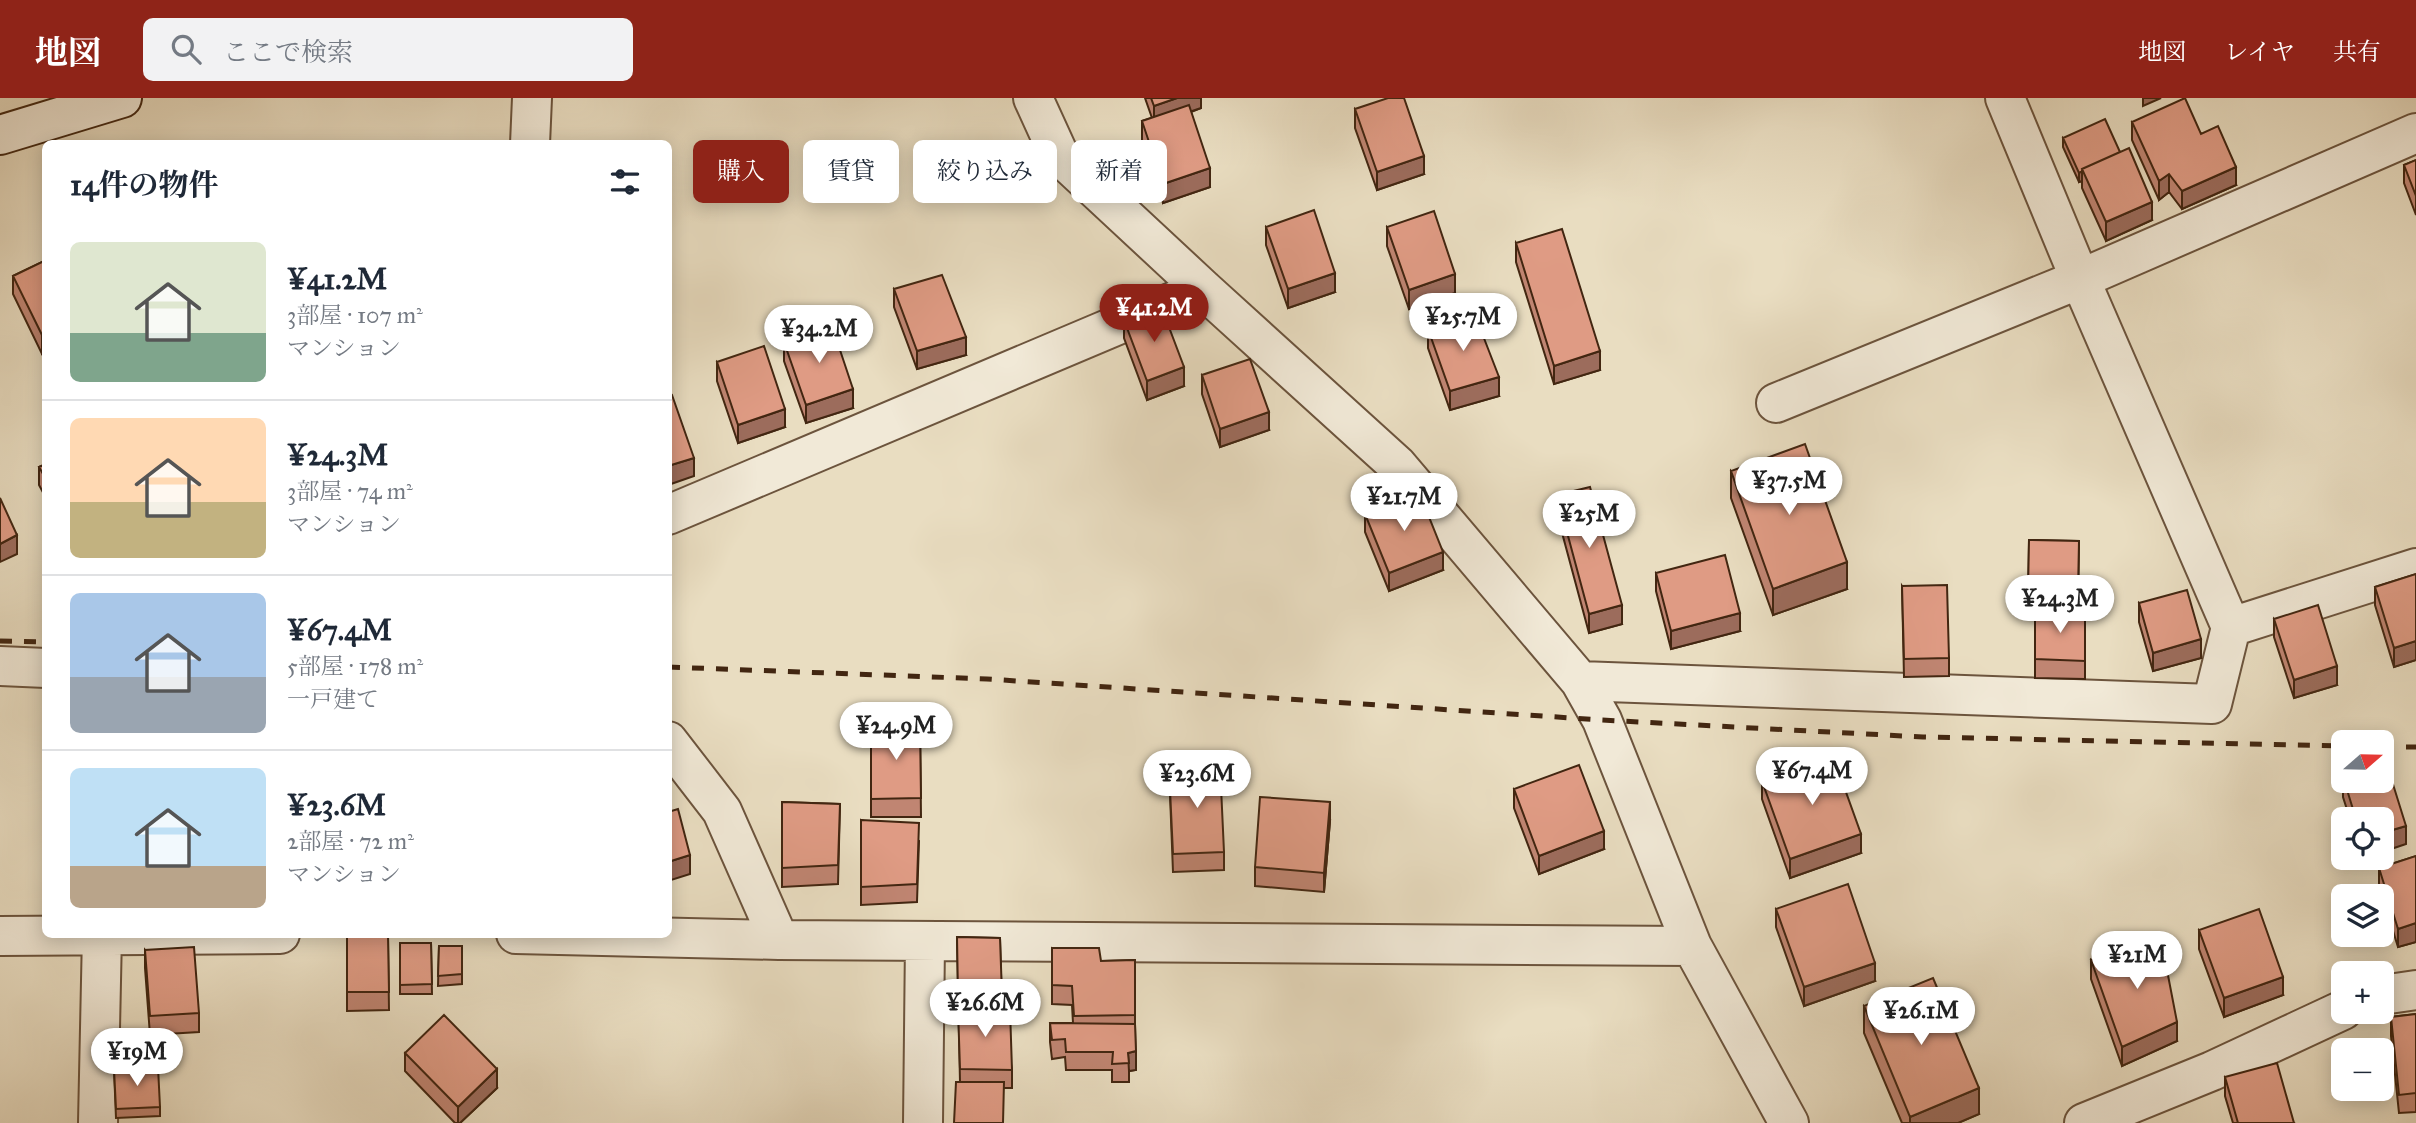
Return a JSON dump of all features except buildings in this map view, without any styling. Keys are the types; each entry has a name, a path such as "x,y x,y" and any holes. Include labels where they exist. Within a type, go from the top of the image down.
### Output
{"street":[{"path":"0,135 122,98"},
{"path":"530,140 532,98"},
{"path":"1033,98 1059,155 1397,465 1580,681 1602,720 1692,946 1789,1123"},
{"path":"1580,681 2212,704 2231,627 2080,279 2005,98"},
{"path":"1776,403 2080,279 2416,133"},
{"path":"672,513 1203,289"},
{"path":"2231,627 2416,568"},
{"path":"0,666 42,668"},
{"path":"672,746 722,811 779,940"},
{"path":"0,936 42,936"},
{"path":"99,1123 102,938"},
{"path":"672,938 1692,946"},
{"path":"923,1123 925,941"},
{"path":"2394,993 2416,990"},
{"path":"2084,1123 2212,1071 2331,1016"}],"railway":[{"path":"0,641 42,642"},
{"path":"672,667 987,679 1602,720 1923,737 2331,746"},
{"path":"2394,747 2416,747"}]}
